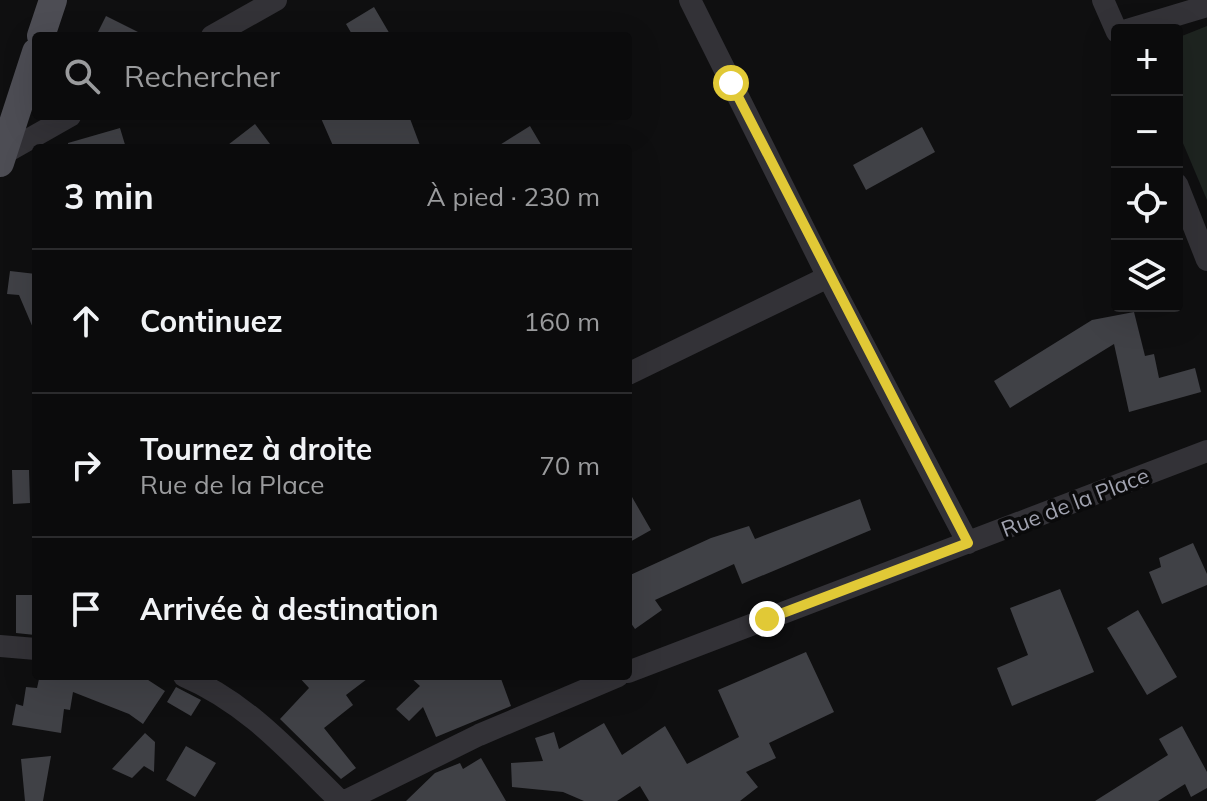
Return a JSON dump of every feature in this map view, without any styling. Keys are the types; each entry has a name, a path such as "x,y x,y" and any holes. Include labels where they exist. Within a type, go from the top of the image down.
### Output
{"main road":[{"path":"42,32 53,0"},
{"path":"1,159 32,64"}],"street":[{"path":"219,32 276,0"},
{"path":"690,0 828,277 968,543"},
{"path":"1103,0 1114,24"},
{"path":"1147,24 1207,6"},
{"path":"1,159 64,120"},
{"path":"1183,199 1207,260"},
{"path":"632,372 828,277"},
{"name":"Rue de la Place","path":"632,670 1207,451"},
{"path":"0,646 32,649"},
{"path":"194,680 218,690 258,720 343,801 479,735 609,680"}],"shaded area":[{"path":"1207,26 1207,200 1183,143 1183,36"}],"building":[{"path":"374,7 389,32 351,32 346,24"},
{"path":"106,16 138,32 98,32"},
{"path":"322,120 410,120 420,144 332,144"},
{"path":"255,124 270,144 229,144"},
{"path":"530,126 541,144 501,144"},
{"path":"922,127 935,152 866,190 853,165"},
{"path":"120,128 125,144 68,144"},
{"path":"10,271 32,274 32,326 19,295 7,294"},
{"path":"1134,312 1145,356 1154,354 1159,378 1195,368 1201,392 1129,412 1114,344 1010,408 994,381 1092,320"},
{"path":"12,470 29,470 30,503 13,504"},
{"path":"632,497 651,530 632,541"},
{"path":"860,499 871,530 742,584 734,564 655,600 662,610 635,629 632,625 632,574 711,538 749,526 755,539"},
{"path":"1193,543 1207,574 1207,585 1162,604 1149,572 1161,567 1159,558"},
{"path":"1060,589 1094,672 1012,706 997,668 1028,655 1010,608"},
{"path":"16,595 32,595 32,635 16,633"},
{"path":"1138,610 1177,677 1147,695 1107,628"},
{"path":"806,652 834,712 769,743 776,758 746,772 758,787 740,801 649,801 640,786 617,801 584,801 563,792 512,787 511,763 543,761 535,738 554,732 559,749 604,723 622,755 665,726 687,764 739,737 718,690"},
{"path":"39,680 148,680 165,691 143,724 129,714 73,692 70,710 64,709 61,733 12,725 16,704 23,706 26,687 37,688"},
{"path":"302,680 366,680 346,695 353,705 324,728 356,768 341,779 280,719 309,688"},
{"path":"413,680 501,680 511,706 436,737 423,707 409,721 396,709 420,686"},
{"path":"176,687 201,700 191,716 167,702"},
{"path":"1182,726 1207,772 1207,788 1191,797 1185,784 1158,801 1095,801 1168,755 1159,739"},
{"path":"145,733 155,742 154,772 144,766 132,778 112,769"},
{"path":"186,746 216,763 195,797 166,780"},
{"path":"51,756 43,801 25,801 21,759"},
{"path":"481,758 506,801 406,801 435,773 460,763 463,769"}],"route":[{"path":"731,83 828,277 968,543 767,619"}]}
